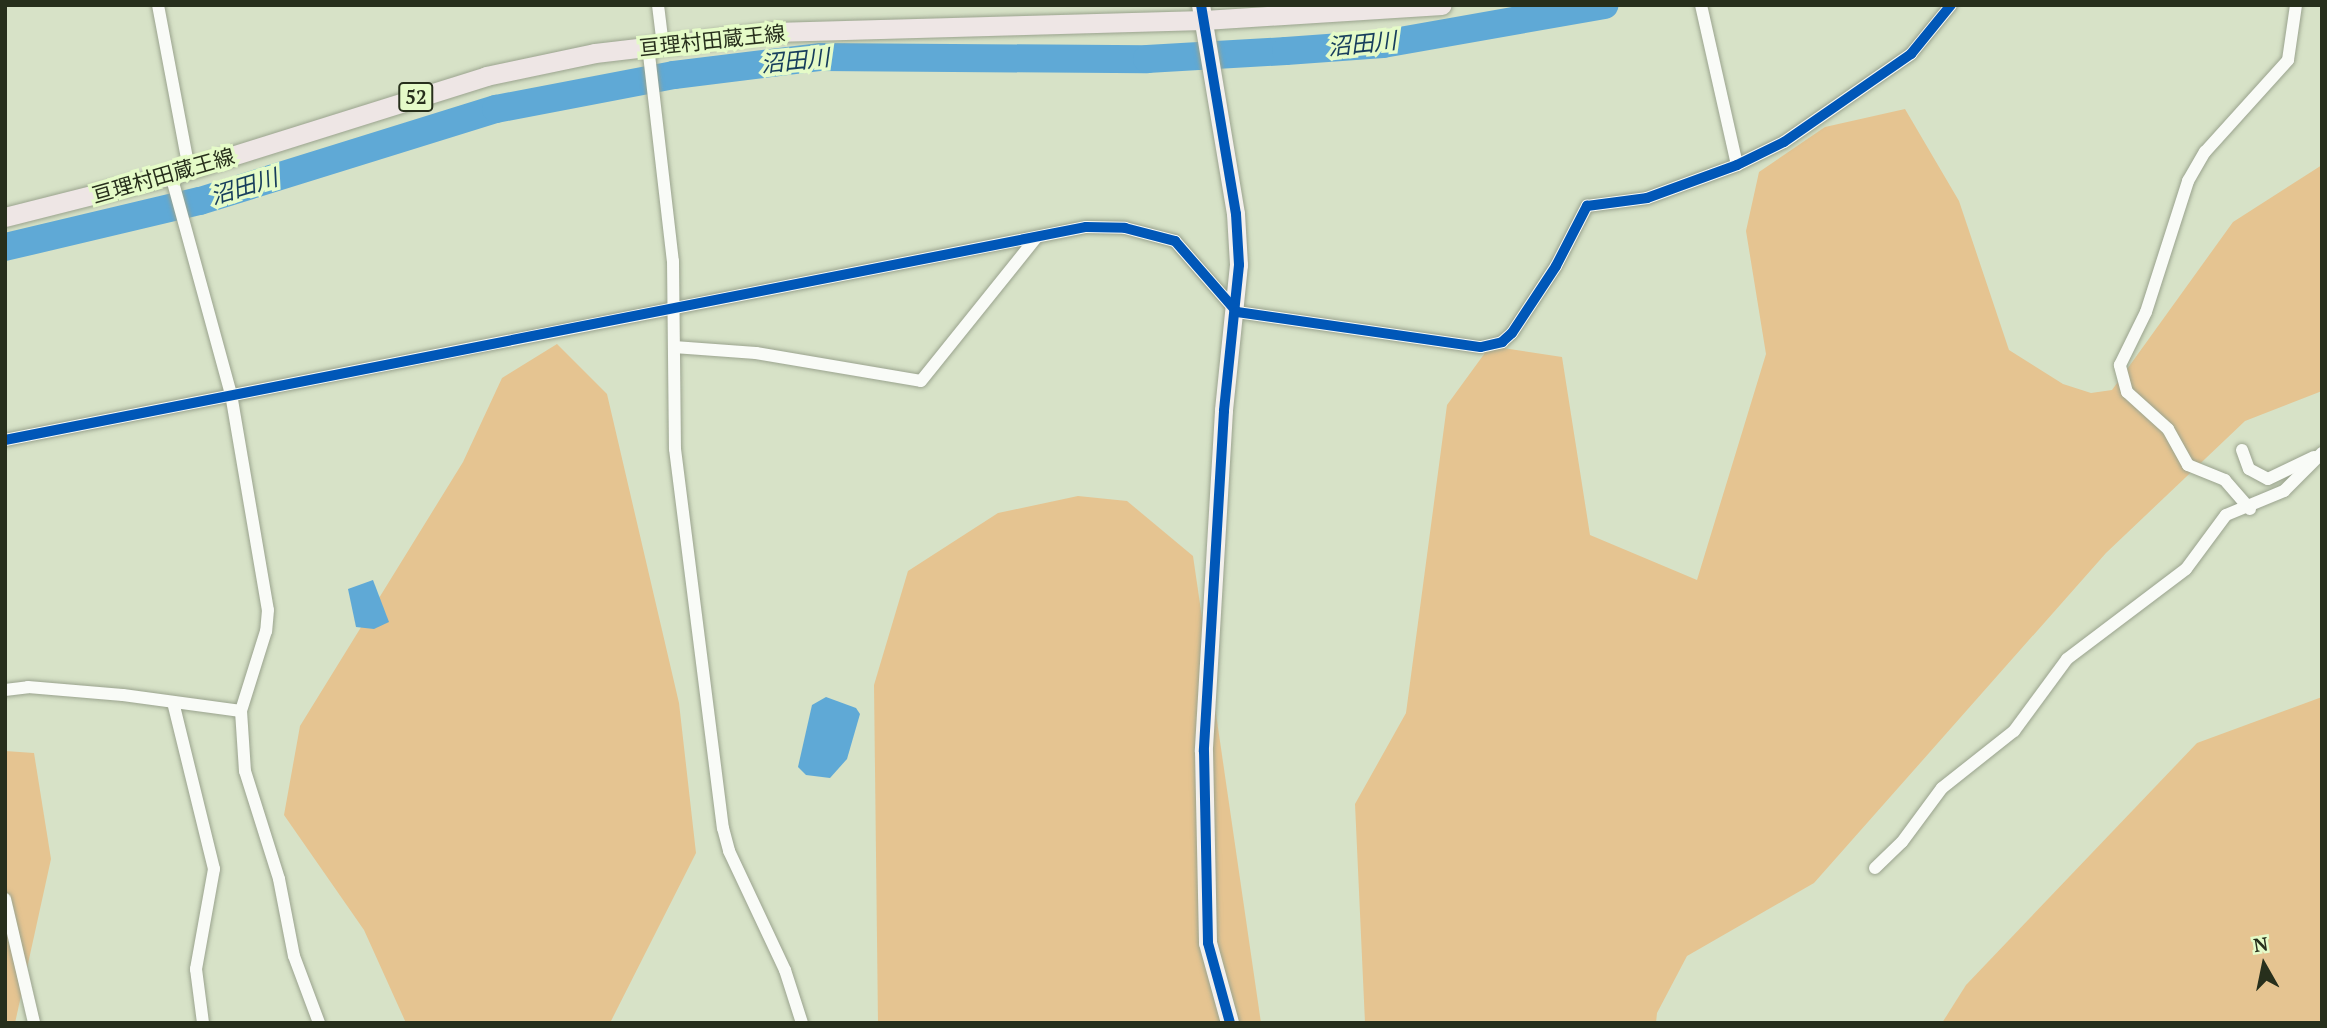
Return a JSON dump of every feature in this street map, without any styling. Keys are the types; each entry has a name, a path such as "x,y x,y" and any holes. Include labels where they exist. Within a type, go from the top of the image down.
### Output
{"main road":[{"name":"亘理村田蔵王線","path":"5,217 180,172 486,76 656,45 864,28 1442,5"}],"street":[{"path":"158,5 180,172 231,394 268,610 266,631 242,711 245,771 279,879 294,956 319,1023"},
{"path":"657,5 656,45 673,308 675,449 723,828 729,851 785,970 802,1023"},
{"path":"1701,5 1737,165"},
{"path":"5,440 1086,227 1156,234 1175,241 1237,312 1481,347 1502,342 1556,266 1587,206 1647,198 1737,165 1784,142 1863,90 1911,54 1951,5"},
{"path":"2250,509 2225,480 2188,465 2168,429 2127,393 2120,365 2146,312 2188,181 2205,152 2288,60 2296,5"},
{"path":"1203,13 1236,214 1237,312 1224,411 1204,751 1208,943 1230,1023"},
{"path":"674,347 757,352 921,381 1037,237"},
{"path":"2242,450 2249,469 2268,479 2320,454"},
{"path":"1875,868 1902,842 1942,788 2014,731 2067,659 2186,569 2226,516 2250,509 2284,491 2320,454"},
{"path":"5,690 28,687 242,711"},
{"path":"173,702 214,869 196,969 204,1023"},
{"path":"5,898 34,1023"}],"shaded area":[{"path":"1905,109 1959,201 2009,350 2063,384 2091,393 2112,390 2233,222 2322,165 2322,391 2245,421 2106,553 1814,883 1687,956 1657,1013 1656,1023 1365,1023 1355,804 1406,713 1447,405 1490,346 1562,357 1590,535 1697,580 1766,354 1746,231 1759,172 1825,127"},
{"path":"557,344 607,394 679,703 696,853 610,1023 406,1023 364,930 284,815 300,726 463,462 502,378"},
{"path":"1078,496 1127,501 1193,556 1261,1023 878,1023 874,685 908,571 998,513"},
{"path":"2322,697 2322,1023 1942,1023 1966,985 2197,743"},
{"path":"5,751 34,753 51,859 15,1023 5,1023"}],"water":[{"path":"373,580 389,622 374,629 356,627 348,589"},
{"path":"826,697 856,708 860,714 847,759 830,778 806,775 798,767 812,705"}],"waterway":[{"name":"沼田川","path":"5,247 200,201 496,109 674,75 821,57 1147,59 1383,44 1605,5"}],"cycle path":[{"path":"1201,5 1236,214 1239,265 1224,411 1204,751 1208,943 1230,1023"},
{"path":"5,440 1086,227 1125,228 1175,241 1237,312 1481,347 1502,342 1512,333 1556,266 1587,206 1647,198 1737,165 1784,142 1911,54 1951,5"}]}
